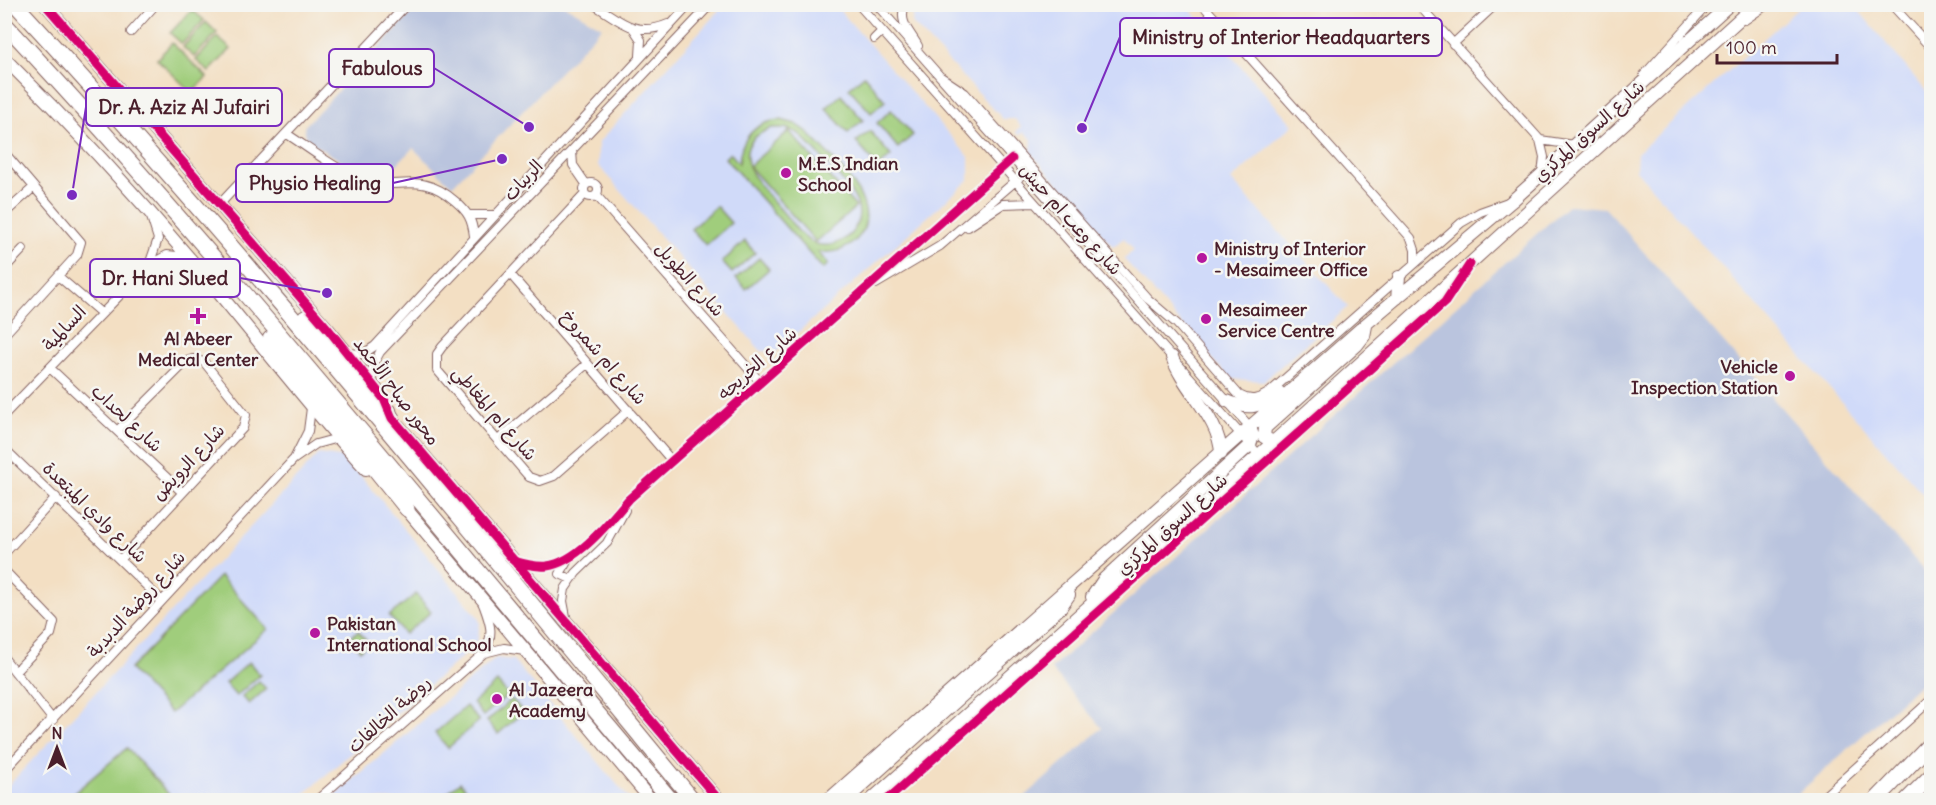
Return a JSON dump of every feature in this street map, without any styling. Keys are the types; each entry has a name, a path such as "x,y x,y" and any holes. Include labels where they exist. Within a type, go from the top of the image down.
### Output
{"highway":[{"name":"محور صباح الأحمد","path":"15,4 197,206 693,801"},
{"path":"4,23 82,106 453,537 671,801"},
{"path":"197,206 221,224 392,418"},
{"path":"215,261 228,284 264,332 407,509"},
{"path":"1876,801 1932,742"},
{"path":"1907,801 1932,775"}],"main road":[{"name":"محور صباح الأحمد","path":"45,4 348,353 389,406 392,418 719,801"},
{"name":"شارع السوق المركزي","path":"828,801 1221,454 1247,436 1366,324 1512,201 1730,4"},
{"name":"شارع السوق المركزي","path":"871,801 1259,455 1756,4"},
{"path":"4,58 187,257 311,408 387,492 407,509 651,801"},
{"path":"1397,298 1400,277"},
{"path":"1273,442 1264,437 1265,428 1357,345 1364,336 1366,324"},
{"path":"1222,397 1246,408 1263,404 1319,356 1340,348"},
{"path":"1172,357 1182,381 1219,435 1221,454"},
{"path":"1088,606 1104,579 1247,436"},
{"path":"846,801 1060,608 1075,584"}],"street":[{"path":"131,32 156,4"},
{"path":"218,206 407,4"},
{"path":"593,4 633,28 649,31 673,21"},
{"name":"الربيات","path":"348,353 363,354 375,346 690,4"},
{"name":"الربيات","path":"372,383 373,365 380,352 711,4"},
{"name":"شارع وعب ام حيش","path":"858,4 1172,357 1247,436"},
{"name":"شارع وعب ام حيش","path":"876,4 1222,397 1259,455"},
{"path":"886,4 904,4 903,20 921,55"},
{"path":"1202,4 1411,238 1422,244 1435,245"},
{"path":"1418,4 1540,140 1544,157 1542,174"},
{"path":"1453,44 1496,4"},
{"name":"شارع السوق المركزي","path":"1623,101 1708,4"},
{"name":"شارع السوق المركزي","path":"1734,24 1768,4"},
{"path":"1891,4 1932,49"},
{"path":"633,28 641,40 640,56"},
{"path":"874,39 882,31"},
{"name":"شارع وعب ام حيش","path":"941,77 965,93 1108,253 1239,394 1251,399"},
{"path":"287,134 359,179 374,183 431,184 444,191 470,215 474,236"},
{"path":"1540,140 1574,145"},
{"path":"572,151 573,165 585,189 590,197 596,195"},
{"path":"4,152 81,242 77,255 4,335"},
{"name":"شارع الخريجه","path":"514,561 546,566 571,555 605,529 637,493 672,460 1012,159"},
{"name":"شارع الخريجه","path":"856,298 891,273 933,251 1025,173"},
{"name":"شارع الطويل","path":"585,189 597,185 596,195 761,382"},
{"path":"4,213 34,187"},
{"name":"شارع ام المغاطي","path":"585,189 511,275 442,347 436,363 441,378 529,477 540,481 547,479 629,410"},
{"name":"شارع السوق المركزي","path":"1251,399 1257,399 1271,391 1435,245 1470,217 1512,201"},
{"path":"954,233 1003,204 1034,203"},
{"name":"السالمية","path":"149,265 158,239 150,215"},
{"path":"470,215 494,215"},
{"path":"1411,238 1415,250 1415,263"},
{"path":"4,269 23,249"},
{"path":"1092,251 1108,253"},
{"name":"السالمية","path":"4,415 149,265 167,255 187,257"},
{"name":"شارع السوق المركزي","path":"887,801 1445,302 1470,264"},
{"name":"شارع ام شمروخ","path":"511,275 672,460"},
{"path":"58,276 101,313"},
{"name":"شارع الرويض","path":"117,431 187,361 193,359 204,362 243,409 245,421 243,428 121,559"},
{"path":"498,440 587,364"},
{"path":"1212,365 1222,397"},
{"name":"شارع لحداب","path":"50,368 182,492"},
{"name":"شارع روضة الدبدبة","path":"293,460 308,431 311,408"},
{"name":"شارع روضة الدبدبة","path":"4,771 293,460 321,441 338,438"},
{"name":"شارع وادي المبتعدة","path":"4,448 161,600"},
{"name":"شارع الخريجه","path":"571,579 607,543 637,493"},
{"path":"4,554 56,497"},
{"path":"568,625 564,591 571,579 560,574 571,555"},
{"path":"4,570 54,622 51,634 15,672"},
{"path":"480,598 492,627 492,637 484,653"},
{"path":"484,653 504,648 525,651"},
{"name":"روضة الخالفات","path":"317,801 484,653"},
{"path":"4,658 52,720"},
{"path":"1820,801 1932,699"}],"shaded area":[{"path":"419,5 564,5 602,27 452,186 413,148 384,177 372,180 307,140 304,127"},
{"name":"M.E.S Indian School","path":"724,5 835,5 969,157 969,180 776,352 761,351 598,165 598,143"},
{"path":"915,5 1186,5 1293,125 1231,180 1348,307 1264,381 1230,379 1124,259 1134,250 1124,238 1113,247 1031,153 1032,139 1024,132 1019,135 1016,132 1021,127 1015,119 1003,119 912,23"},
{"path":"1802,5 1854,5 1931,97 1931,503 1636,170 1637,153"},
{"path":"1569,205 1605,208 1931,578 1931,674 1791,800 1021,800 1102,728 1051,669"},
{"name":"Pakistan International School","path":"319,454 346,458 478,617 480,623 477,644 297,800 9,800 4,790"},
{"name":"Al Jazeera Academy","path":"496,658 513,660 630,800 329,800"}],"green space":[{"path":"192,10 204,20 182,44 170,33"},
{"path":"206,22 217,33 194,57 183,47"},
{"path":"217,37 231,49 209,72 196,60"},
{"path":"172,43 207,77 192,93 157,59"},
{"path":"864,75 885,101 871,113 849,88"},
{"path":"841,95 863,120 848,133 826,108"},
{"path":"891,110 913,135 898,148 877,123"},
{"path":"781,120 796,124 805,130 840,166 861,197 865,212 864,226 856,240 844,249 834,252 818,252 828,264 823,269 725,158 730,153 739,163 742,146 751,132 772,121","holes":["772,128 785,128 798,133 839,178 857,203 859,214 857,224 852,232 841,241 829,245 809,241 764,191 750,168 747,156 749,146 757,136"]},
{"path":"789,131 856,207 816,242 749,166"},
{"path":"870,131 891,156 878,167 856,142"},
{"path":"716,206 731,223 706,245 691,229"},
{"path":"745,241 755,253 732,273 722,262"},
{"path":"759,258 769,269 746,289 736,278"},
{"path":"220,576 268,629 171,713 130,669"},
{"path":"416,594 431,612 405,634 389,616"},
{"path":"358,631 369,643 360,650 349,638"},
{"path":"249,662 260,675 236,696 225,683"},
{"path":"259,681 266,689 249,704 242,696"},
{"path":"497,682 508,695 483,716 473,703"},
{"path":"512,699 523,712 498,734 487,721"},
{"path":"466,706 479,721 448,748 435,733"},
{"path":"127,748 174,800 66,800"},
{"path":"460,782 466,789 453,800 447,793"}],"cycle path":[{"path":"45,4 328,329 384,399 392,418 719,800"},
{"path":"514,561 534,566 547,566 559,563 582,549 629,499 1012,159"},
{"path":"887,800 1445,302 1470,264"}],"place":[{"name":"Fabulous","path":"529,127"},
{"name":"Ministry of Interior Headquarters","path":"1082,128"},
{"name":"Physio Healing","path":"502,159"},
{"name":"M.E.S Indian School","path":"786,173"},
{"name":"Dr. A. Aziz Al Jufairi","path":"72,195"},
{"name":"Ministry of Interior - Mesaimeer Office","path":"1202,258"},
{"name":"Dr. Hani Slued","path":"327,293"},
{"name":"Al Abeer Medical Center","path":"198,316"},
{"name":"Mesaimeer Service Centre","path":"1206,319"},
{"name":"Vehicle Inspection Station","path":"1790,376"},
{"name":"Pakistan International School","path":"315,633"},
{"name":"Al Jazeera Academy","path":"497,699"}]}
